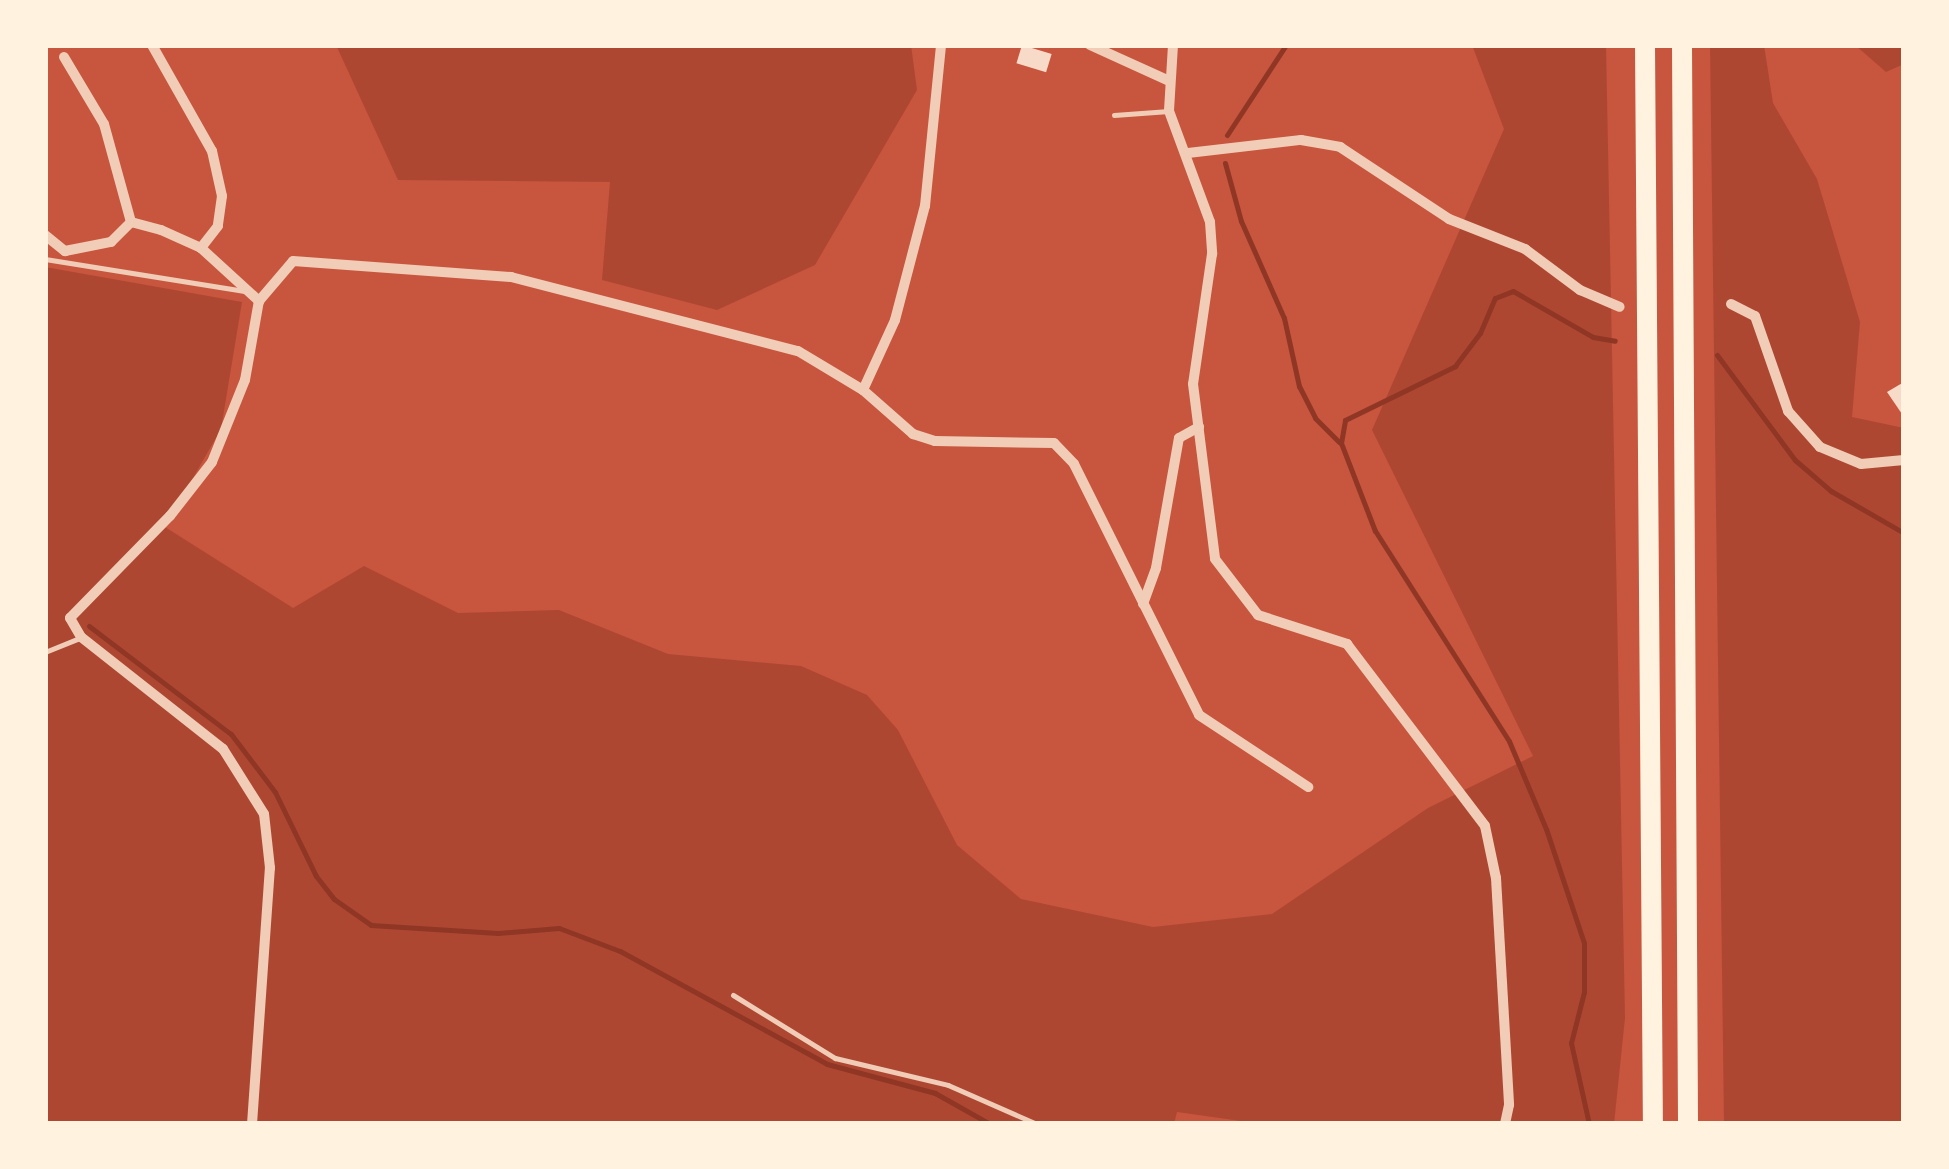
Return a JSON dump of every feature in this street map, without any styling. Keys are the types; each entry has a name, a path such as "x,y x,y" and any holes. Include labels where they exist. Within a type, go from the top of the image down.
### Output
{"highway":[{"path":"1645,45 1653,1124"},
{"path":"1682,45 1688,1124"}],"street":[{"path":"152,45 212,151 222,196 218,226 201,248"},
{"path":"863,390 895,320 925,206 941,45"},
{"path":"1090,45 1166,80"},
{"path":"1173,45 1166,80 1168,111 1206,199 1212,254 1195,356 1199,428 1215,559 1234,592 1258,615 1288,630 1347,644 1485,826 1496,878 1509,1106 1504,1124"},
{"path":"64,57 104,124 132,222"},
{"path":"1188,153 1300,140 1340,147 1448,219 1524,249 1580,290 1620,308"},
{"path":"132,222 201,248 259,302"},
{"path":"45,235 65,250 84,249 111,242 132,222"},
{"path":"252,1124 270,868 264,814 240,768 201,727 70,625 73,612 170,516 212,462 245,380 259,302 274,276 294,260 312,258 511,277 756,337 798,351 863,390 913,434 965,442 1038,438 1066,451 1199,716 1308,787"},
{"path":"1732,304 1755,316 1788,411 1820,447 1861,464 1904,460"},
{"path":"1142,604 1156,568 1179,438 1199,428"}],"lane":[{"path":"1114,115 1168,111"},
{"path":"45,259 249,292"},
{"path":"45,652 81,637"},
{"path":"734,995 834,1058 948,1084 1037,1124"}],"shaded area":[{"path":"336,45 911,45 917,90 815,265 717,310 602,280 610,182 398,180"},
{"path":"1472,45 1606,45 1625,1018 1614,1124 1262,1124 1177,1112 1174,1124 45,1124 45,267 242,302 221,429 165,527 293,608 364,566 458,613 559,610 668,654 801,666 867,695 898,730 957,845 1021,899 1153,927 1272,914 1428,808 1533,756 1372,430 1504,129"},
{"path":"1710,45 1764,45 1773,103 1817,179 1860,322 1852,417 1904,428 1904,1124 1724,1124"},
{"path":"1855,45 1904,45 1904,64 1886,72"}],"building":[{"path":"1022,45 1052,54 1046,72 1016,63"},
{"path":"1904,382 1904,412 1902,414 1887,392"}],"waterway":[{"path":"1227,135 1286,45"},
{"path":"1225,163 1241,221 1284,318 1299,386 1315,418 1339,442"},
{"path":"1589,1124 1571,1043 1584,992 1584,943 1546,829 1509,741 1375,531 1341,443 1345,420 1455,366 1480,333 1495,298 1513,291 1593,337 1615,341"},
{"path":"1717,355 1795,460 1831,491 1904,533"},
{"path":"89,626 231,734 275,792 316,876 334,899 371,925 498,933 559,928 620,951 827,1064 935,1093 990,1124"}]}
